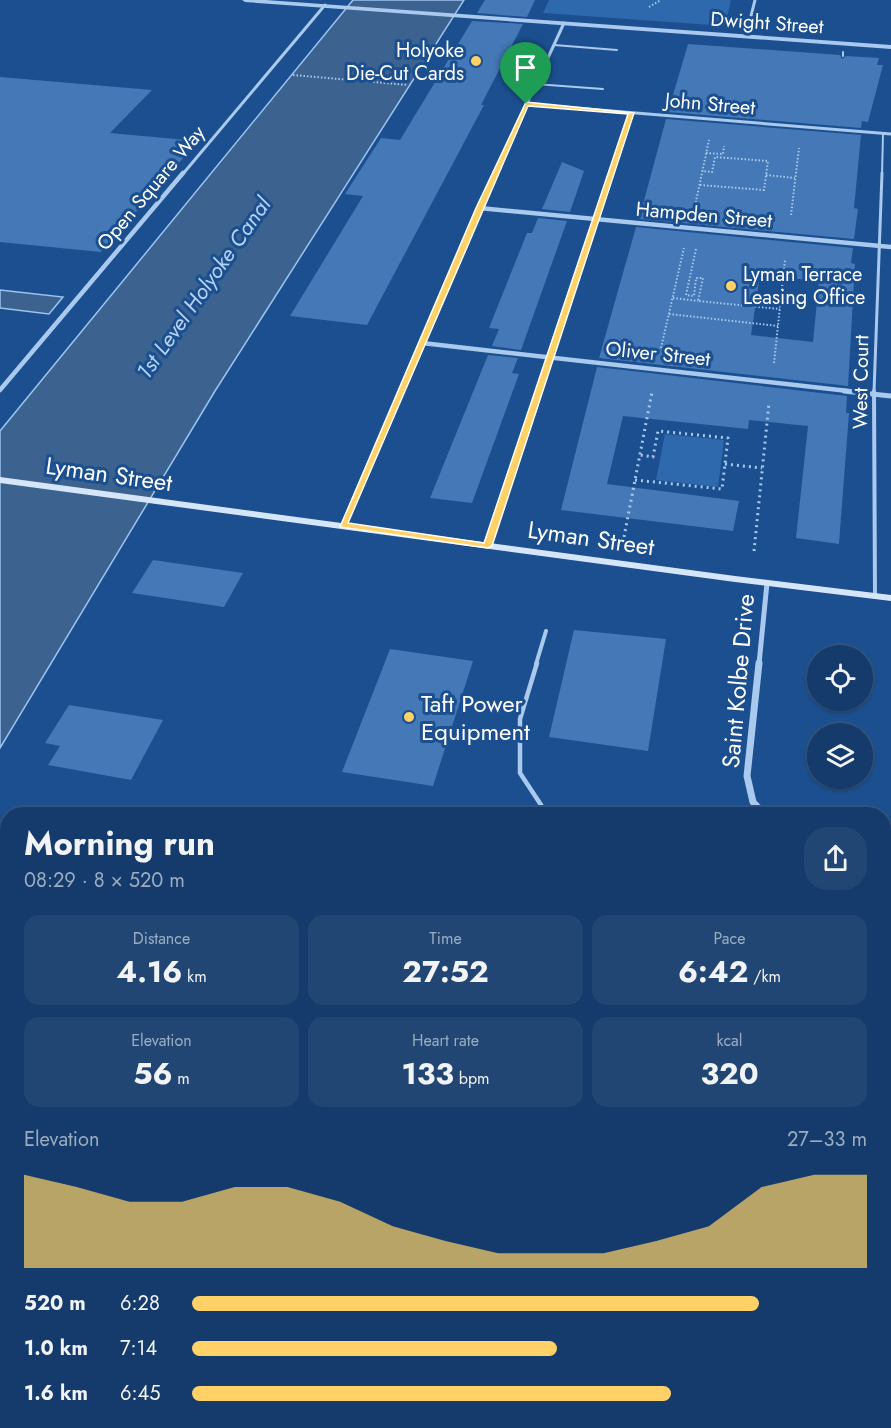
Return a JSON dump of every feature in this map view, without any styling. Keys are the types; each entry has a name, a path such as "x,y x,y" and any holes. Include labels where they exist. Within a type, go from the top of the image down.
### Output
{"main road":[{"name":"Lyman Street","path":"0,480 891,598"}],"street":[{"name":"Dwight Street","path":"245,0 891,46"},
{"path":"746,36 755,0"},
{"name":"Open Square Way","path":"0,390 325,5"},
{"path":"343,525 479,208 564,23"},
{"name":"John Street","path":"526,104 891,134"},
{"name":"Hampden Street","path":"479,208 891,247"},
{"name":"Oliver Street","path":"422,343 891,396"},
{"name":"Saint Kolbe Drive","path":"757,807 753,802 747,776 766,583"}],"lane":[{"path":"554,45 616,50"},
{"path":"536,84 603,89"},
{"path":"488,546 544,371 552,357 632,113"},
{"name":"West Court","path":"875,596 875,394 883,133"},
{"path":"542,807 520,773 520,719 546,631"}],"path":[{"path":"287,74 408,85"},
{"path":"693,216 710,137"},
{"path":"706,153 723,154 724,146"},
{"path":"790,225 799,146"},
{"path":"700,185 764,189 768,161 715,157 712,172 702,171"},
{"path":"766,175 795,178"},
{"path":"659,355 686,241"},
{"path":"698,301 703,278 696,278 694,296 686,295 696,249 707,250"},
{"path":"774,366 786,250"},
{"path":"673,298 780,309"},
{"path":"669,314 778,326"},
{"path":"624,537 654,382"},
{"path":"754,551 770,394"},
{"path":"635,480 722,489 728,438 658,431 653,457 639,455"},
{"path":"725,464 762,468"}],"shaded area":[{"path":"549,0 731,0 725,26 543,13"},
{"path":"665,434 724,440 718,487 656,480"}],"water":[{"name":"1st Level Holyoke Canal","path":"353,0 464,0 215,391 0,748 0,431"},
{"path":"0,290 63,297 49,314 0,308"}],"building":[{"path":"485,0 535,0 527,17 477,13"},
{"path":"472,21 523,24 481,105 484,105 367,325 290,316 363,196 345,194 381,138 400,140"},
{"path":"688,44 840,55 842,59 846,56 879,58 877,65 883,65 868,122 862,121 861,128 668,112"},
{"path":"0,77 152,90 110,133 198,141 101,252 0,242"},
{"path":"666,119 861,135 854,208 858,209 854,239 639,219"},
{"path":"562,162 584,171 570,212 542,209"},
{"path":"538,218 567,221 521,350 492,346 499,329 489,328 527,233 532,233"},
{"path":"636,227 853,248 851,263 855,264 848,386 599,358","holes":["760,275 819,281 813,342 751,335"]},
{"path":"488,355 518,358 512,373 519,374 472,503 430,498"},
{"path":"597,367 847,396 846,413 849,413 839,544 796,538 808,426 749,420 748,429 623,416 607,484 739,501 733,531 561,510"},
{"path":"153,560 243,573 224,607 132,593"},
{"path":"574,630 666,639 648,751 549,737"},
{"name":"Taft Power Equipment","path":"390,649 473,661 433,786 342,772"},
{"path":"69,705 163,720 131,780 48,765 60,746 45,743"}],"place":[{"name":"Holyoke Die-Cut Cards","path":"476,61"},
{"name":"Lyman Terrace Leasing Office","path":"731,286"},
{"name":"Taft Power Equipment","path":"409,717"}],"route":[{"path":"526,104 632,113 552,357 544,371 488,546 343,525 479,208 526,104"}]}
